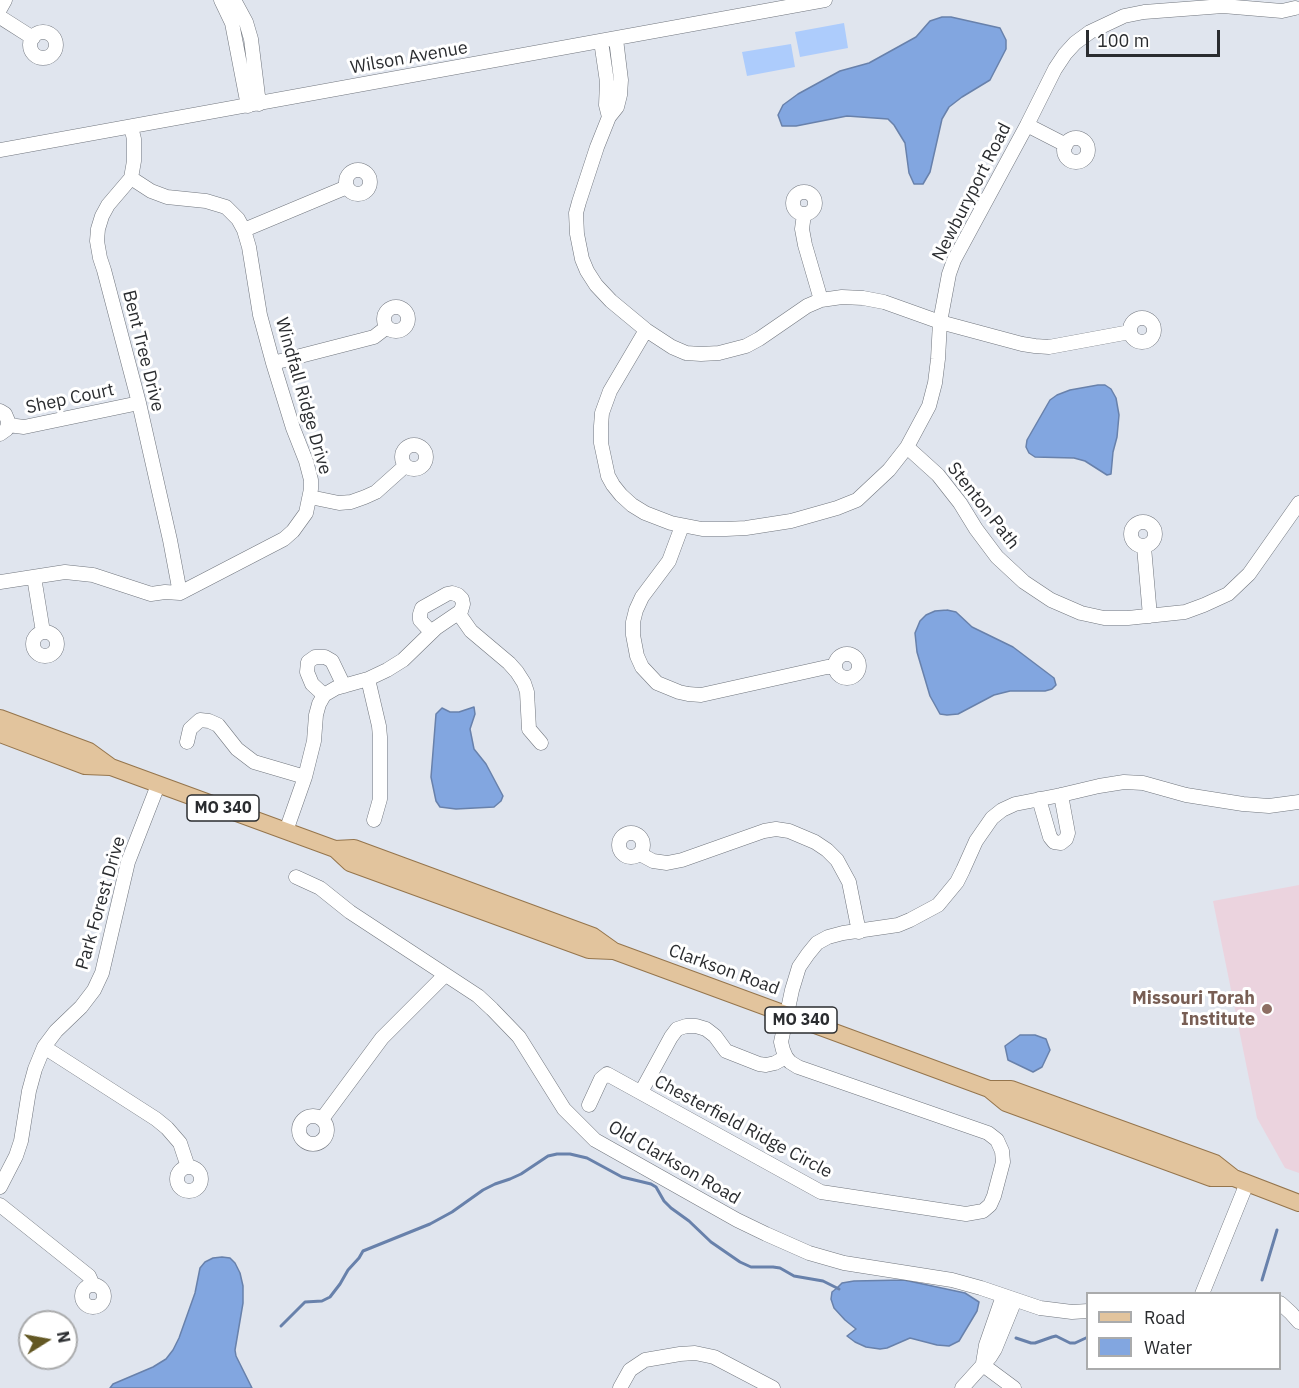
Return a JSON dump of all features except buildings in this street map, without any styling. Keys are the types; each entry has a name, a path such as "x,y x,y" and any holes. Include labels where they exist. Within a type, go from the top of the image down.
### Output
{"main road":[{"name":"Clarkson Road","path":"0,718 89,751 111,767 158,785 335,849 354,848 593,936 614,951 989,1089 1006,1103 1211,1178 1240,1181 1299,1203"},
{"name":"Clarkson Road","path":"0,734 85,766 111,767"},
{"name":"Clarkson Road","path":"989,1089 1011,1089 1215,1163 1240,1181"},
{"path":"1119,1144 1146,1138"}],"street":[{"path":"0,9 5,0"},
{"path":"220,0 232,23 253,105"},
{"path":"234,0 246,22 255,59 253,105"},
{"name":"Wilson Avenue","path":"0,150 825,0"},
{"name":"Newburyport Road","path":"646,330 610,391 605,402 601,426 603,459 608,476 621,495 632,505 661,520 702,529 746,528 791,521 857,500 889,470 908,447 929,406 935,383 940,322 954,260 1065,54 1090,32 1124,16 1144,12 1223,6 1282,11 1297,7"},
{"path":"0,17 33,38"},
{"path":"616,39 620,63 620,95 617,107 609,117 597,147 579,202 576,213 576,234 582,259 596,285 611,301 646,330 672,346 686,353 700,354 719,353 746,346 807,306 820,300 842,297 884,302 940,322 1035,346 1049,347 1130,332"},
{"path":"601,41 609,117"},
{"path":"1027,125 1066,145"},
{"path":"130,178 134,161 134,139 131,127"},
{"name":"Windfall Ridge Drive","path":"0,582 64,572 93,575 152,594 180,593 284,539 306,513 311,480 293,428 260,315 244,230 238,219 226,207 206,201 167,197 151,191 130,178"},
{"name":"Bent Tree Drive","path":"130,178 102,216 97,241 139,403 180,593"},
{"path":"244,230 347,187"},
{"path":"804,214 802,229 820,300"},
{"path":"273,363 374,336 387,327"},
{"name":"Shep Court","path":"0,411 7,417 4,429 24,427 139,403"},
{"name":"Stenton Path","path":"908,447 939,475 997,557 1024,582 1051,600 1081,613 1104,618 1185,612 1228,594 1249,574 1299,503"},
{"path":"310,496 339,503 351,502 376,492 405,466"},
{"path":"682,526 669,561 642,597 633,622 637,656 642,667 657,682 679,692 700,694 835,667"},
{"path":"1144,547 1150,616"},
{"path":"34,577 43,632"},
{"path":"286,831 305,777 314,741 316,715 324,695 336,688 368,679 403,660 431,632 459,614 463,608 462,599 452,593 447,594 422,608 420,620 431,632"},
{"path":"459,614 471,631 518,672 527,692 529,729 542,743"},
{"path":"324,695 312,684 307,672 308,662 315,657 325,657 332,662 344,686"},
{"path":"368,679 380,737 380,799 374,820"},
{"path":"188,742 190,729 200,720 208,721 218,725 237,749 254,762 305,777"},
{"path":"642,1092 671,1037 677,1029 686,1026 706,1029 715,1036 726,1051 759,1064 775,1063 786,1057 781,1042 792,990 799,967 818,944 828,937 898,925 938,905 957,882 976,841 992,818 1015,804 1124,782 1143,783 1186,795 1243,804 1269,806 1299,802"},
{"name":"Park Forest Drive","path":"0,1186 16,1156 21,1141 29,1091 44,1047 56,1031 81,1007 94,990 102,973 128,861 158,785"},
{"path":"1039,800 1050,837 1054,842 1061,843 1066,839 1068,833 1061,795"},
{"path":"640,854 653,861 667,863 682,860 764,831 776,829 789,831 815,842 837,860 849,882 859,932"},
{"name":"Old Clarkson Road","path":"296,877 320,888 350,912 478,996 519,1036 564,1109 580,1126 596,1140 672,1184 756,1230 809,1253 854,1265 952,1280 1040,1308 1072,1312 1086,1311"},
{"path":"322,1119 382,1038 445,975"},
{"path":"44,1047 167,1128 180,1143 188,1167"},
{"name":"Chesterfield Ridge Circle","path":"589,1105 601,1078 607,1074 821,1192 966,1214 983,1211 990,1205 1003,1162 1002,1151 997,1140 988,1133 798,1067 786,1057"},
{"path":"1202,1292 1240,1181"},
{"path":"0,1205 89,1276 93,1285"},
{"path":"962,1388 995,1349 1009,1298"},
{"path":"1281,1304 1299,1322"},
{"path":"620,1388 630,1370 645,1360 695,1353 714,1357 769,1387"},
{"path":"982,1365 1014,1388"}],"shaded area":[{"path":"844,23 848,48 800,57 795,32"},
{"path":"791,44 795,67 747,76 742,52"},
{"name":"Missouri Torah Institute","path":"1299,885 1299,1173 1285,1168 1257,1118 1213,901"}],"water":[{"path":"942,17 1000,28 1006,40 1006,49 990,80 949,107 942,119 930,172 923,184 914,184 909,173 905,143 888,119 847,116 796,126 782,126 778,115 783,105 798,94 840,71 869,63 916,37 930,21"},
{"path":"1105,385 1111,389 1116,398 1119,415 1111,474 1107,475 1085,461 1074,458 1035,457 1029,453 1026,447 1027,440 1050,400 1070,390"},
{"path":"935,611 956,612 972,627 1013,647 1054,678 1056,685 1045,691 1010,691 994,695 958,714 940,714 930,696 917,652 915,633 920,621 926,615"},
{"path":"474,707 475,714 470,729 474,749 486,764 503,796 494,807 456,809 440,807 436,801 431,777 436,714 442,708 450,712 459,712"},
{"path":"1020,1035 1035,1035 1046,1039 1050,1050 1042,1067 1033,1072 1008,1060 1005,1046"},
{"path":"213,1258 230,1258 235,1263 243,1286 243,1303 235,1350 252,1388 110,1388 113,1384 166,1359 179,1338 195,1293 200,1268"},
{"path":"904,1280 965,1293 979,1302 977,1311 959,1341 949,1346 910,1338 880,1349 866,1347 847,1336 856,1329 834,1308 831,1299 832,1292 842,1283 854,1281"}],"waterway":[{"path":"281,1326 305,1302 322,1301 330,1297 363,1251 430,1224 483,1190 521,1174 548,1156 557,1154 587,1158 622,1177 651,1184 656,1187 671,1208 711,1242 740,1262 751,1267 780,1268 794,1276 823,1281 839,1289"},
{"path":"1262,1280 1277,1230"},
{"path":"1016,1338 1035,1343 1056,1336 1075,1343 1086,1338"}],"place":[{"name":"Missouri Torah Institute","path":"1267,1009"}]}
